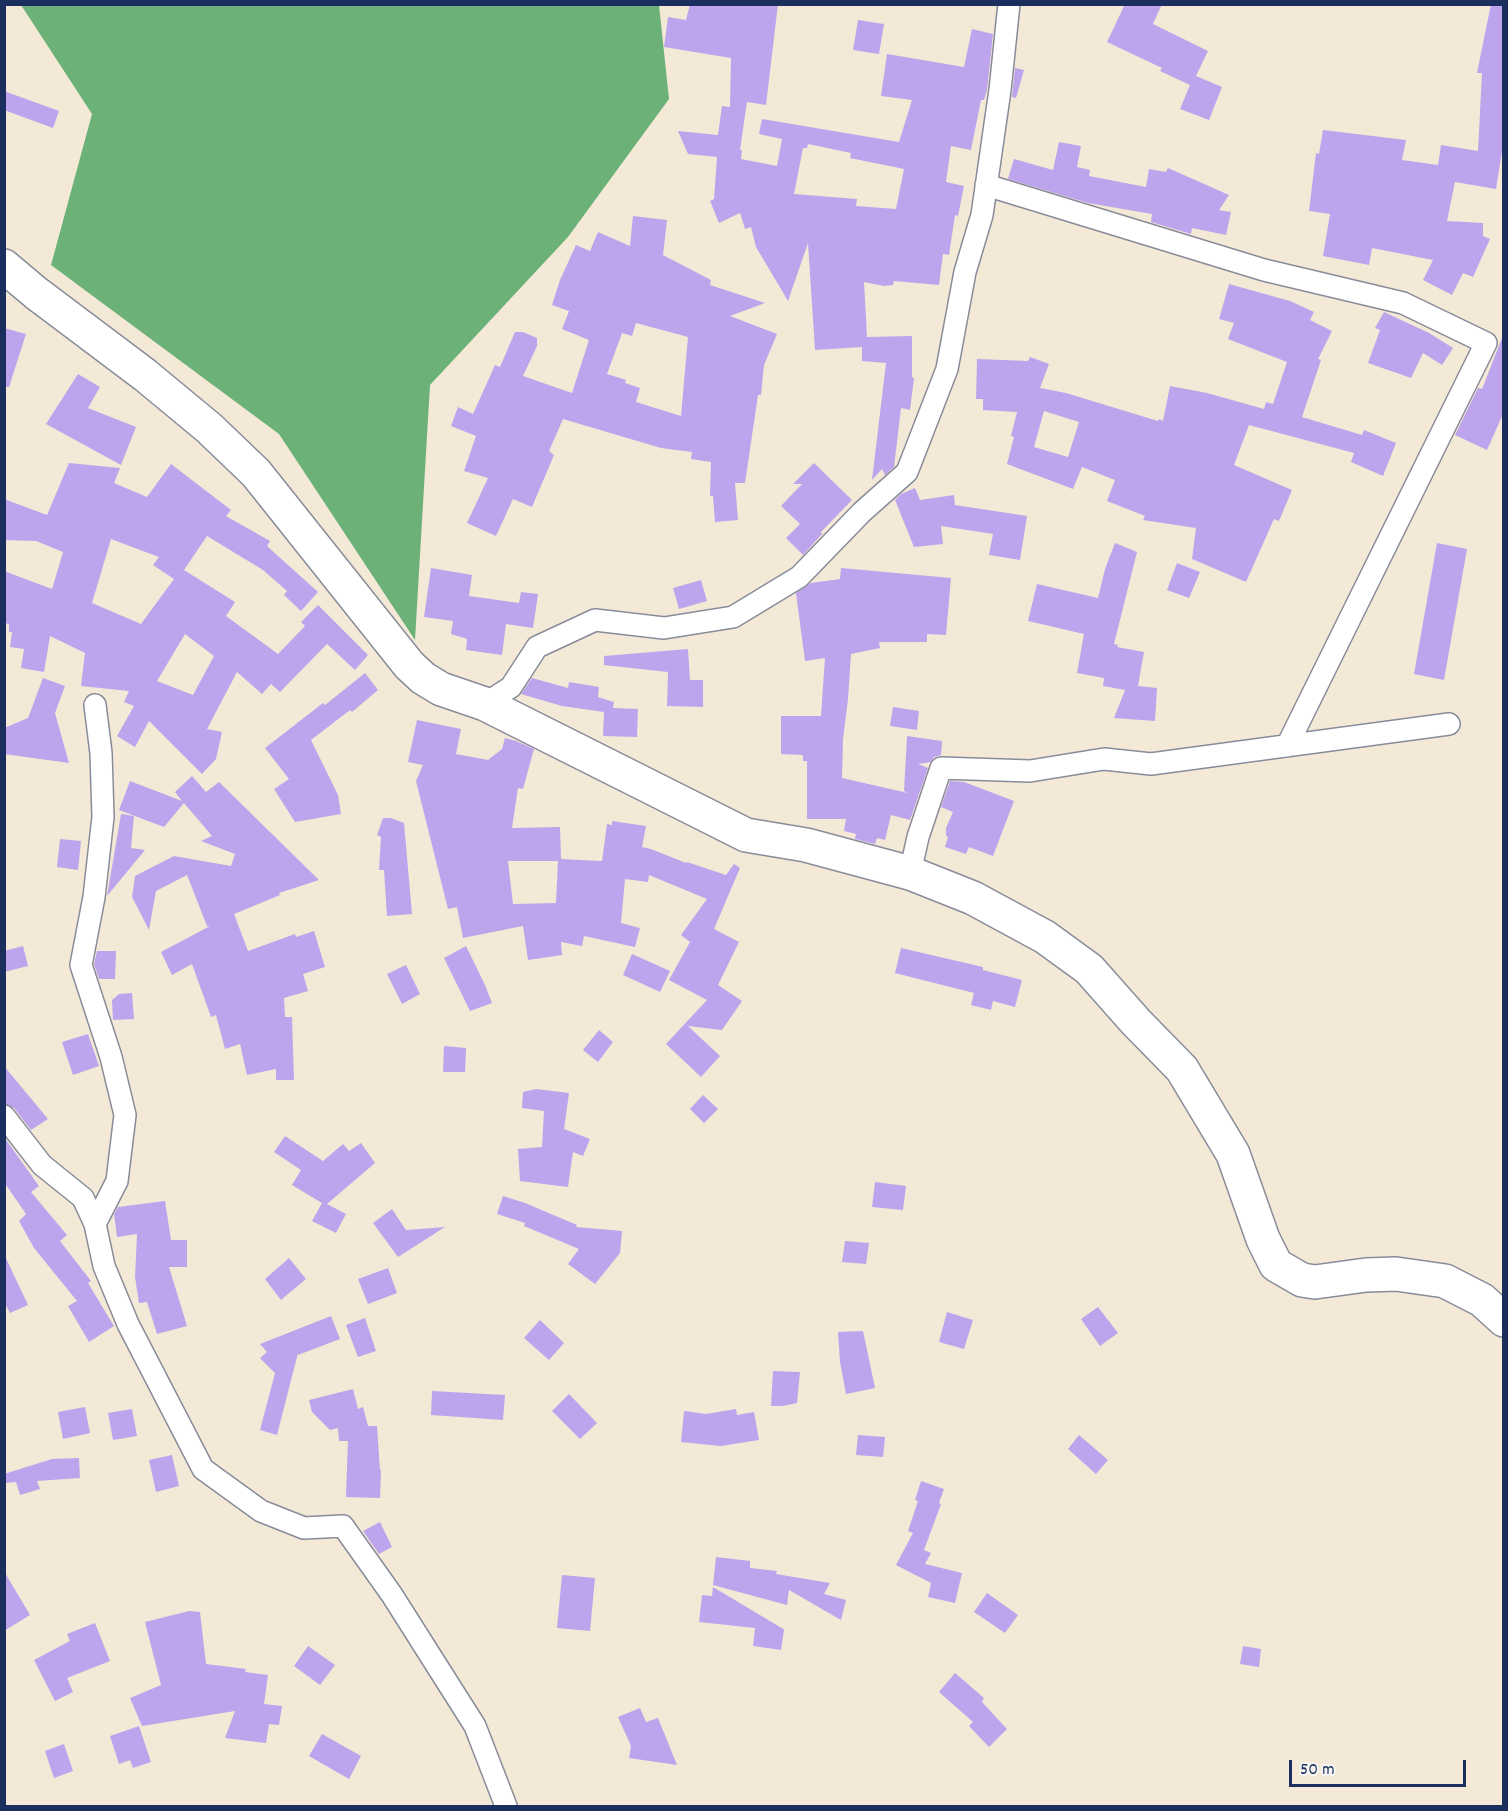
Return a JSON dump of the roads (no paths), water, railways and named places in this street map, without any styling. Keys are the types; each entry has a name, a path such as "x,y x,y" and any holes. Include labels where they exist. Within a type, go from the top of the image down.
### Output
{"main road":[{"path":"4,266 145,375 209,428 256,473 393,647 416,671 441,689 486,704 746,834 806,845 910,873 983,903 1045,937 1089,969 1182,1069 1233,1154 1263,1239 1276,1265 1287,1273 1309,1281 1396,1274 1445,1281 1482,1300 1503,1320"}],"street":[{"path":"486,704 511,687 537,647 595,620 664,628 733,617 799,577 862,512 907,472 947,369 965,272 982,215 1000,90 1009,4"},
{"path":"986,185 1264,270 1402,303 1486,343 1287,746"},
{"path":"95,1224 117,1181 125,1115 111,1057 81,965 94,897 104,817 96,705"},
{"path":"910,873 918,837 941,768 1030,771 1104,759 1151,764 1449,724"},
{"path":"4,1116 42,1165 84,1198 95,1224 104,1266 128,1324 203,1469 261,1511 304,1528 343,1526 392,1595 476,1726 506,1806"}]}
